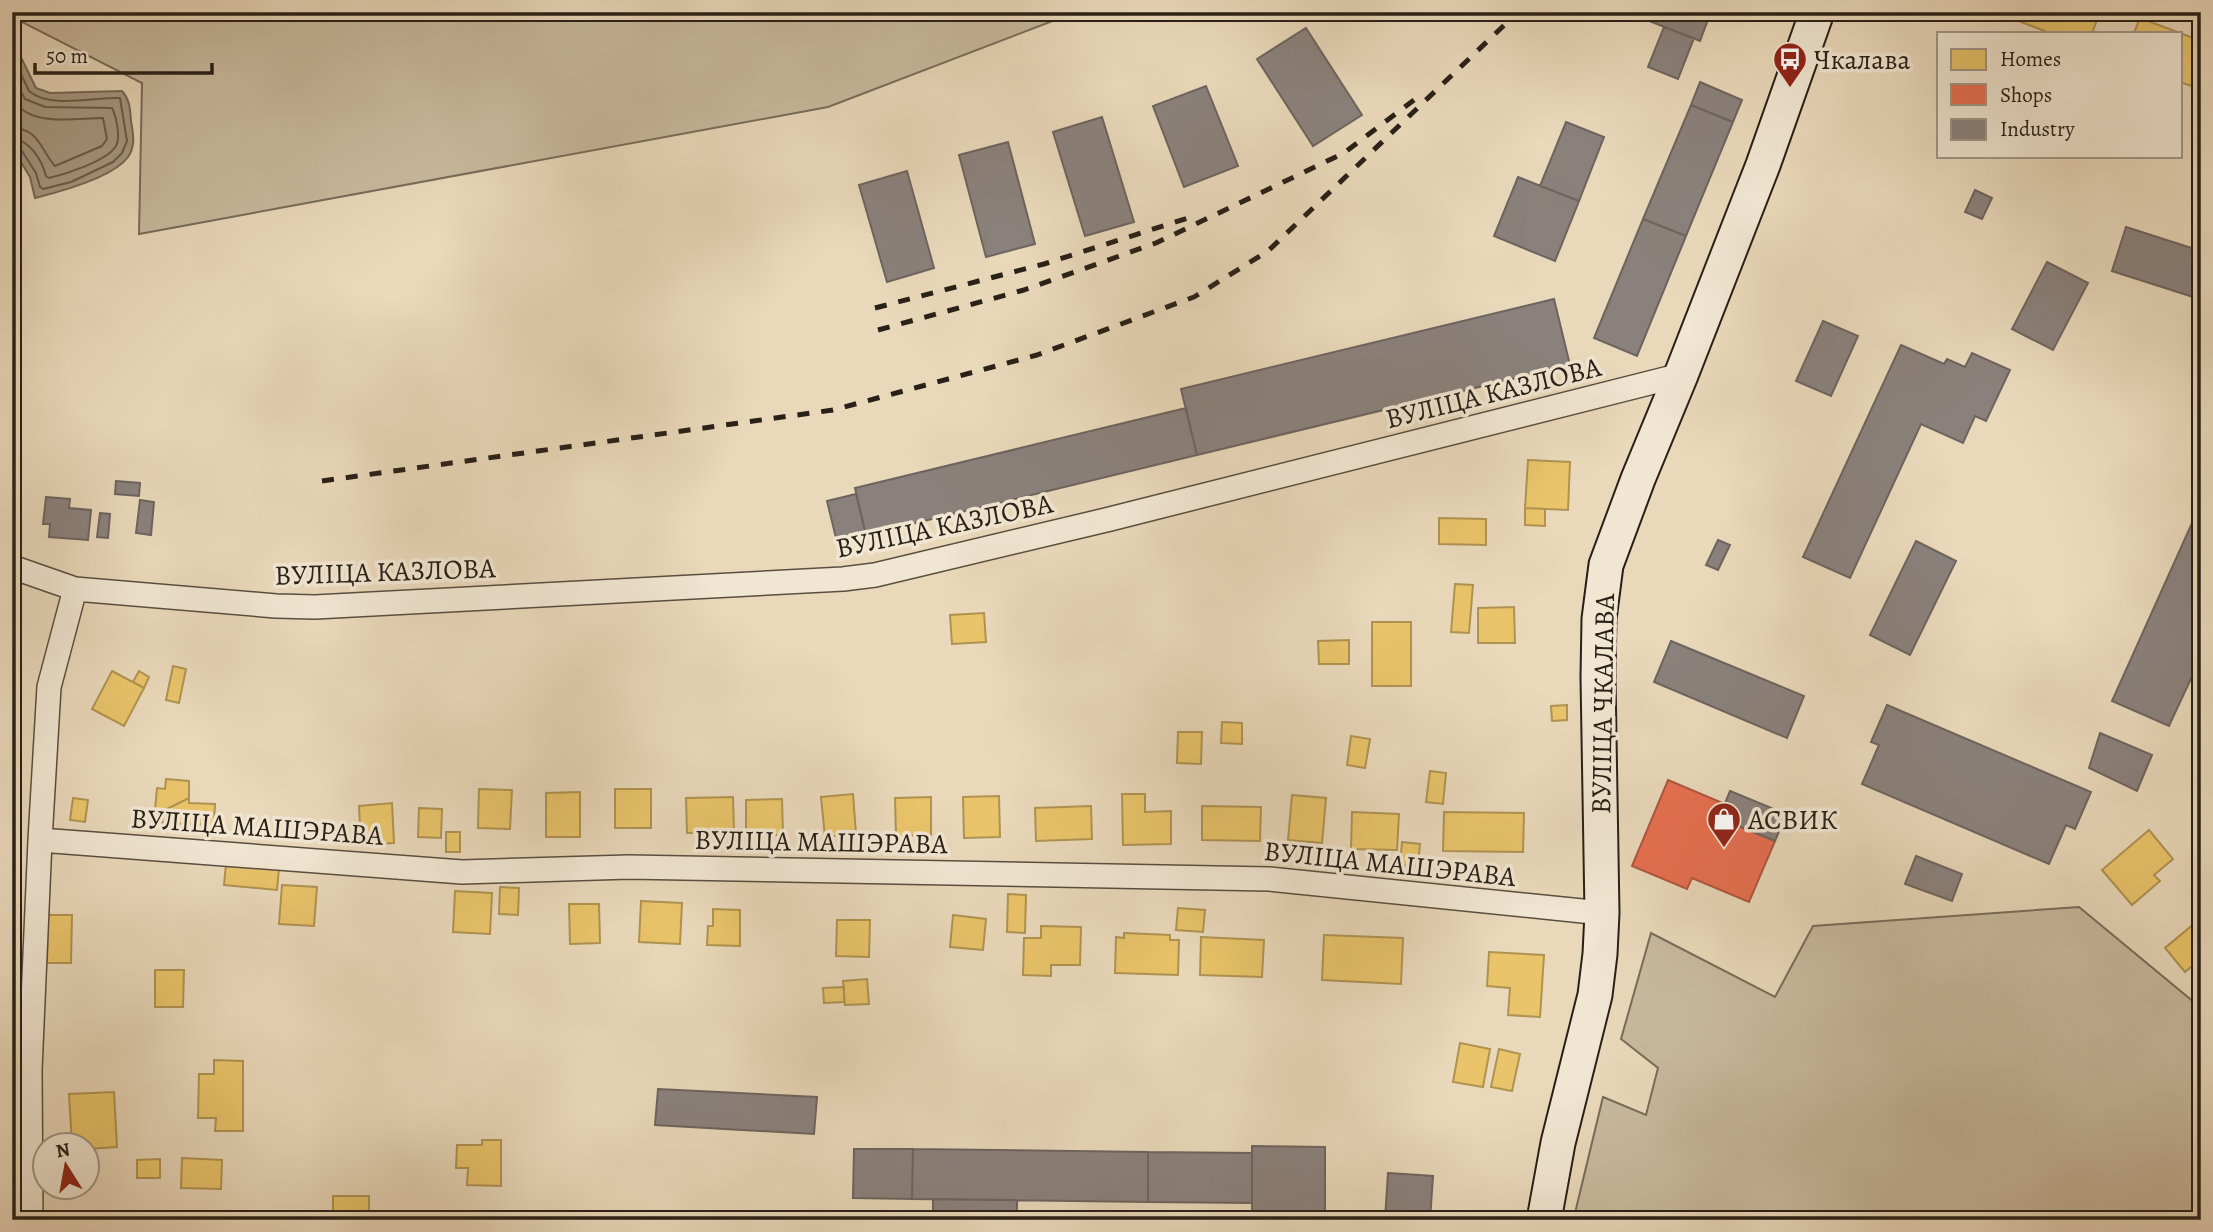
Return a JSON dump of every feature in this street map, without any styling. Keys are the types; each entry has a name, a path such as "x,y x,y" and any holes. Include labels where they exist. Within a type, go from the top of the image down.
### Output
{"street":[{"name":"ВУЛІЦА ЧКАЛАВА","path":"1544,1220 1558,1143 1595,995 1602,913 1598,677 1601,592 1606,565 1763,165 1817,12"},
{"name":"ВУЛІЦА КАЗЛОВА","path":"12,567 75,589 315,607 843,579 875,575 1110,519 1681,375"},
{"path":"31,1220 30,1070 49,687 75,589"},
{"name":"ВУЛІЦА МАШЭРАВА","path":"40,840 462,872 629,867 1269,879 1602,913"}],"shaded area":[{"path":"12,12 1076,12 828,107 139,234 142,83 12,17"},
{"path":"2079,907 2201,1008 2201,1220 1576,1220 1575,1213 1603,1097 1646,1115 1658,1068 1621,1039 1651,933 1775,997 1813,926"}],"water":[{"path":"12,39 36,88 50,93 122,91 129,105 133,139 131,153 121,165 85,183 35,198 30,177 16,154 12,156"}],"building: Homes":[{"path":"1995,12 2100,12 2092,32 2047,32"},
{"path":"2140,18 2177,32 2134,32"},
{"path":"2182,34 2201,41 2201,89 2182,83"},
{"path":"1528,460 1570,462 1568,510 1525,508"},
{"path":"1525,508 1545,509 1545,526 1525,525"},
{"path":"1439,518 1486,519 1486,545 1439,544"},
{"path":"1455,584 1473,585 1469,633 1451,632"},
{"path":"1514,607 1515,643 1478,643 1478,608"},
{"path":"984,613 986,642 952,644 950,615"},
{"path":"1372,622 1411,622 1411,686 1372,686"},
{"path":"1349,640 1349,664 1319,664 1318,641"},
{"path":"173,666 186,669 179,703 166,700"},
{"path":"112,671 144,688 124,726 92,709"},
{"path":"139,671 149,677 144,688 133,682"},
{"path":"12,697 17,697 16,732 12,731"},
{"path":"1567,705 1567,720 1552,721 1551,706"},
{"path":"1222,722 1242,723 1242,744 1221,743"},
{"path":"1178,732 1202,732 1201,764 1177,763"},
{"path":"1351,736 1370,739 1365,768 1347,765"},
{"path":"1430,771 1446,773 1443,804 1426,802"},
{"path":"166,779 189,781 189,798 163,811 155,809 157,788 165,789"},
{"path":"479,789 512,790 510,829 478,828"},
{"path":"615,789 651,789 651,828 615,828"},
{"path":"580,792 580,837 546,837 546,793"},
{"path":"853,794 856,834 825,837 821,797"},
{"path":"1122,794 1145,794 1145,812 1171,811 1171,844 1123,845"},
{"path":"1292,795 1326,798 1322,843 1288,840"},
{"path":"999,796 1000,837 964,838 963,797"},
{"path":"733,797 734,832 687,833 686,798"},
{"path":"931,797 931,835 896,836 895,798"},
{"path":"73,798 88,800 85,822 70,820"},
{"path":"189,798 189,803 215,804 214,825 162,823 163,811"},
{"path":"782,799 783,835 746,835 746,800"},
{"path":"392,803 394,843 361,845 359,806"},
{"path":"1091,806 1092,839 1036,841 1035,808"},
{"path":"1202,806 1261,807 1260,841 1202,840"},
{"path":"419,808 442,809 441,838 418,837"},
{"path":"1352,812 1399,814 1397,850 1351,849"},
{"path":"1444,812 1524,813 1523,852 1443,851"},
{"path":"2149,830 2173,859 2154,875 2160,881 2132,905 2102,870"},
{"path":"446,832 460,832 460,852 446,852"},
{"path":"1402,842 1420,844 1418,867 1400,865"},
{"path":"226,864 279,868 277,890 224,885"},
{"path":"282,885 317,887 314,926 279,924"},
{"path":"500,887 519,888 518,915 499,914"},
{"path":"455,891 492,893 490,934 453,932"},
{"path":"1008,894 1026,895 1025,933 1007,932"},
{"path":"641,901 682,903 680,944 639,942"},
{"path":"569,904 599,904 600,943 570,944"},
{"path":"1178,908 1205,910 1203,932 1176,930"},
{"path":"713,909 740,910 740,946 707,945 708,926 713,926"},
{"path":"48,915 72,915 71,963 47,963"},
{"path":"953,915 986,919 983,950 950,947"},
{"path":"2201,918 2201,958 2185,972 2165,948"},
{"path":"837,920 870,920 869,957 836,956"},
{"path":"1041,926 1081,927 1080,965 1051,965 1051,976 1023,975 1024,938 1041,938"},
{"path":"1124,933 1170,935 1170,940 1179,940 1178,975 1115,973 1116,937 1124,938"},
{"path":"1324,935 1403,938 1401,984 1322,980"},
{"path":"1201,937 1264,940 1262,977 1200,975"},
{"path":"1489,952 1544,955 1540,1017 1508,1015 1510,988 1487,986"},
{"path":"155,970 184,970 183,1007 155,1007"},
{"path":"867,979 869,1004 845,1005 843,981"},
{"path":"844,987 844,1002 824,1003 823,988"},
{"path":"1460,1043 1490,1049 1483,1087 1453,1082"},
{"path":"1499,1049 1520,1054 1512,1091 1491,1087"},
{"path":"214,1060 243,1061 243,1131 215,1131 216,1118 198,1118 199,1074 214,1074"},
{"path":"114,1092 117,1147 102,1148 102,1130 71,1130 69,1094"},
{"path":"482,1140 501,1140 501,1186 467,1185 468,1168 456,1168 457,1145 482,1145"},
{"path":"182,1158 222,1160 221,1189 181,1188"},
{"path":"160,1159 160,1178 137,1178 137,1160"},
{"path":"333,1196 369,1196 369,1220 333,1220"}],"building: Shops":[{"path":"1668,780 1725,804 1719,818 1775,841 1749,902 1692,878 1687,889 1632,866"}],"building: Industry":[{"path":"1647,12 1696,12 1709,17 1700,41 1644,19"},
{"path":"1664,27 1694,38 1678,79 1648,67"},
{"path":"1306,28 1362,115 1313,146 1257,59"},
{"path":"1700,82 1742,100 1733,122 1691,105"},
{"path":"1206,86 1238,166 1184,187 1153,106"},
{"path":"1691,105 1733,122 1686,236 1643,219"},
{"path":"1102,117 1134,222 1085,236 1053,132"},
{"path":"1566,122 1604,137 1579,201 1540,186"},
{"path":"1008,142 1035,244 986,257 959,155"},
{"path":"907,171 934,268 887,282 859,185"},
{"path":"1518,177 1579,201 1555,261 1494,236"},
{"path":"1975,190 1992,198 1982,219 1965,212"},
{"path":"1643,219 1686,236 1637,356 1594,338"},
{"path":"2126,227 2201,251 2201,275 2193,297 2112,271"},
{"path":"2047,262 2088,283 2053,350 2012,329"},
{"path":"1554,299 1570,365 1197,455 1181,389"},
{"path":"1823,321 1858,336 1831,396 1796,381"},
{"path":"1901,345 1944,364 1947,359 1965,367 1972,353 2010,370 1986,421 1975,416 1963,443 1921,424 1850,578 1803,557"},
{"path":"1186,408 1197,455 866,535 855,488"},
{"path":"12,443 18,443 20,488 12,489"},
{"path":"116,481 140,483 139,496 115,494"},
{"path":"856,494 866,535 837,542 827,501"},
{"path":"46,497 70,499 69,508 91,510 88,540 49,537 50,524 43,524"},
{"path":"140,500 154,502 151,535 136,533"},
{"path":"2201,503 2201,657 2169,726 2112,701"},
{"path":"100,513 110,514 108,538 97,537"},
{"path":"1718,540 1730,545 1718,570 1706,565"},
{"path":"1916,541 1956,561 1910,655 1870,635"},
{"path":"1671,641 1804,696 1787,738 1654,682"},
{"path":"1887,705 2091,792 2075,829 2066,825 2049,864 1862,784 1879,745 1871,742"},
{"path":"2100,733 2152,755 2137,791 2089,768"},
{"path":"1730,791 1786,814 1775,841 1719,818"},
{"path":"1916,856 1962,874 1952,901 1905,884"},
{"path":"658,1089 817,1097 814,1134 655,1125"},
{"path":"1252,1146 1325,1147 1325,1213 1252,1212"},
{"path":"854,1149 913,1149 912,1199 853,1198"},
{"path":"913,1149 1148,1152 1148,1202 912,1199"},
{"path":"1148,1152 1252,1153 1252,1203 1148,1202"},
{"path":"1388,1173 1433,1176 1430,1220 1385,1220"},
{"path":"933,1199 1017,1200 1017,1216 933,1215"}],"railway":[{"path":"322,481 833,410 1037,355 1194,297 1268,251 1518,12"},
{"path":"878,330 1024,290 1156,243 1344,153 1414,100"},
{"path":"875,308 1044,264 1191,217"}],"place":[{"name":"Чкалава","path":"1790,89"},
{"name":"АСВИК","path":"1724,849"}]}
